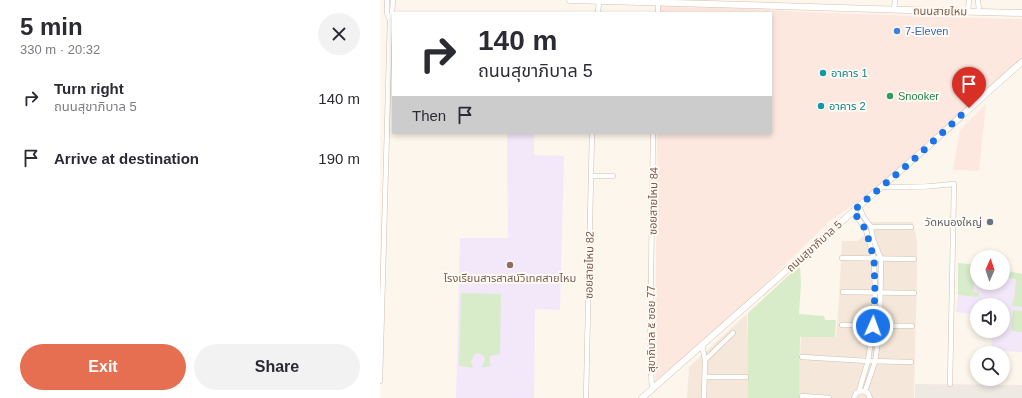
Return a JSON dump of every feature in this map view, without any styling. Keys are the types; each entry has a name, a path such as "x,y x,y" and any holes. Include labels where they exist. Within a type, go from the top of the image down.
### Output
{"main road":[{"name":"ถนนสายไหม","path":"570,0 797,3 894,10 1022,12"},
{"name":"ถนนสุขาภิบาล 5","path":"642,398 853,211 912,161 969,108 1022,62"}],"street":[{"path":"388,0 387,13 390,20"},
{"path":"392,12 393,0"},
{"path":"894,0 894,10"},
{"path":"968,11 969,0"},
{"path":"978,0 979,11"},
{"path":"597,1 598,12"},
{"path":"658,12 659,1"},
{"path":"380,381 390,20 392,14"},
{"name":"ซอยสายไหม 82","path":"586,398 592,134"},
{"name":"ซอยสายไหม 84","path":"651,269 653,134"},
{"path":"591,176 613,176"},
{"path":"881,187 927,187 954,184 950,384"},
{"path":"859,206 863,216 871,227 873,239 882,259 880,326 875,362 862,391"},
{"path":"853,211 866,230 874,259 875,293 873,326 862,391"},
{"path":"871,227 912,227"},
{"path":"842,258 914,259"},
{"name":"สุขาภิบาล ๕ ซอย 77","path":"651,269 650,354 652,389"},
{"path":"843,292 914,293"},
{"path":"842,325 912,326"},
{"path":"705,360 733,333"},
{"path":"702,345 705,360 704,398"},
{"path":"802,357 868,362 912,362"},
{"path":"704,377 746,377"},
{"path":"854,398 856,393 862,391 868,393 870,398"},
{"path":"802,396 829,398"}],"shaded area":[{"path":"659,4 807,12 1022,19 1022,60 909,158 876,190 828,222 702,345 655,386 657,134 772,134 772,12 659,12"},
{"path":"986,104 979,171 953,170 960,130"},
{"name":"โรงเรียนสารสาสน์วิเทศสายไหม","path":"507,134 534,134 534,155 564,156 560,310 535,309 534,398 456,398 460,238 508,238"},
{"path":"865,215 871,222 913,222 917,241 914,398 798,398 801,337 836,337 842,241 858,241 865,234 862,227 857,222"},
{"path":"958,263 970,264 970,290 1010,290 1010,271 1022,274 1022,352 1010,351 1010,346 991,346 992,338 1010,338 1010,298 970,298 970,314 956,312 958,295"},
{"path":"747,314 748,398 687,398 689,367"},
{"path":"915,384 970,385 970,386 1022,385 1022,398 915,398"}],"green space":[{"path":"958,263 970,264 970,290 979,293 979,297 958,295"},
{"path":"800,265 801,283 799,314 824,316 825,320 836,320 835,337 800,337 799,398 748,398 748,313"},
{"path":"1010,271 1022,274 1022,307 1012,306 1016,279 1010,278"},
{"path":"461,293 501,294 500,354 490,356 490,367 482,367 485,359 483,355 478,353 474,355 471,362 473,368 459,366"},
{"path":"1013,310 1022,311 1022,332 1011,331"}],"place":[{"name":"7-Eleven","path":"897,31"},
{"name":"อาคาร 1","path":"823,73"},
{"name":"Snooker","path":"890,96"},
{"name":"อาคาร 2","path":"821,106"},
{"name":"วัดหนองใหญ่","path":"990,222"},
{"name":"โรงเรียนสารสาสน์วิเทศสายไหม","path":"510,265"}],"route":[{"path":"873,326 875,293 874,259 866,230 853,211 952,126 969,108"}]}
